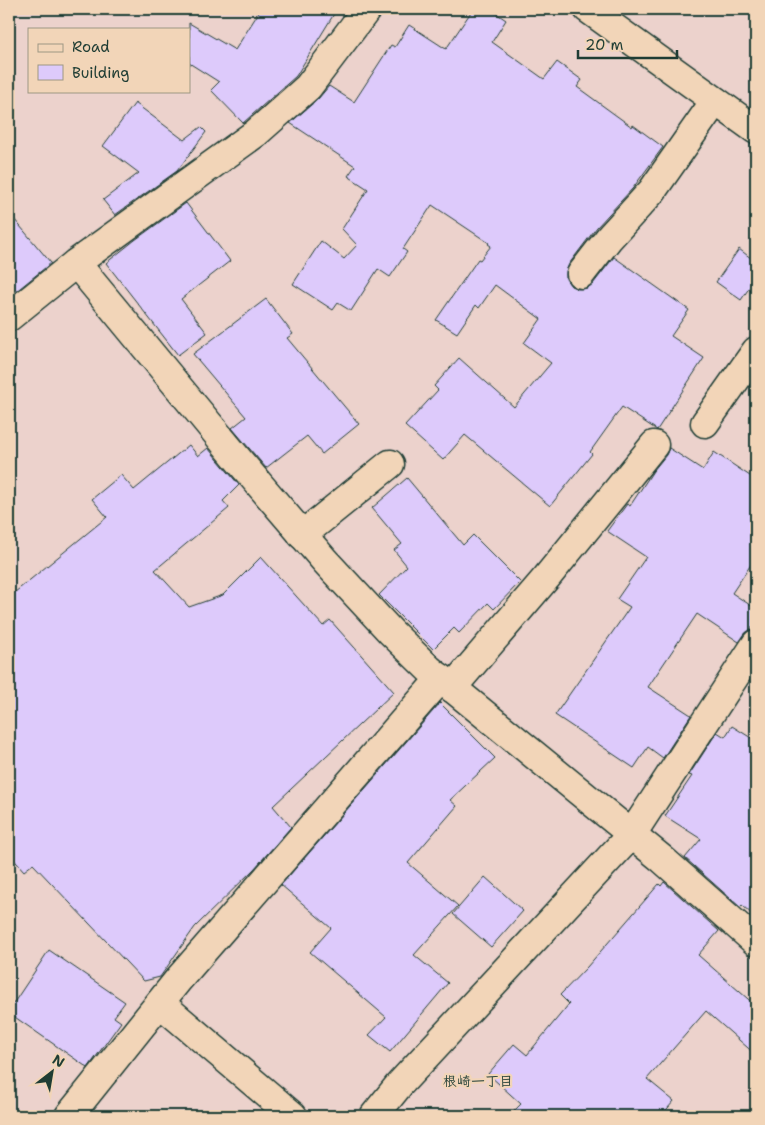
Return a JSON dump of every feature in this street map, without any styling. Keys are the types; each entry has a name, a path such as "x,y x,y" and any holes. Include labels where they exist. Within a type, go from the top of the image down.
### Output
{"street":[{"path":"9,317 76,263 256,133 308,87 367,9"},
{"path":"588,9 756,130"},
{"path":"581,274 608,238 652,191 715,101"},
{"path":"76,263 302,535 391,632 446,683 632,834 756,942"},
{"path":"705,423 756,351"},
{"path":"69,1116 160,1003 446,683 547,577 654,446"},
{"path":"302,535 390,464"},
{"path":"374,1116 399,1085 632,834 756,644"},
{"path":"160,1003 293,1116"}],"building":[{"path":"261,9 337,9 296,76 243,123 211,90 219,82 190,64 189,23 235,50"},
{"path":"473,9 490,9 506,20 492,42 544,79 557,62 582,80 577,87 663,147 633,188 597,227 569,264 566,271 566,279 571,286 578,289 587,288 593,284 614,257 689,310 671,336 704,358 657,430 622,407 590,452 592,454 550,506 465,435 443,460 405,426 438,390 434,386 459,358 514,407 551,363 524,343 541,319 495,285 479,308 476,305 457,333 436,320 478,259 480,260 491,246 489,243 432,205 403,249 407,252 390,277 378,269 351,311 338,303 333,310 293,284 321,241 344,259 357,245 342,229 368,189 348,176 355,166 290,123 318,99 329,86 354,102 391,45 395,47 409,25 446,49"},
{"path":"135,103 184,140 201,127 206,132 177,171 115,215 103,200 139,173 103,146"},
{"path":"186,203 230,261 181,299 207,333 178,355 106,263"},
{"path":"9,213 51,263 9,297"},
{"path":"739,249 756,262 756,278 741,300 716,282"},
{"path":"266,299 293,334 287,338 359,424 322,454 307,436 266,468 232,428 246,417 193,354"},
{"path":"189,445 198,456 208,448 239,485 223,501 229,508 155,570 189,607 223,595 261,557 323,626 330,620 394,692 273,806 291,827 254,869 195,927 160,977 144,981 33,864 24,871 9,854 9,597 107,517 92,499 121,475 134,490"},
{"path":"669,448 703,470 714,452 756,480 756,557 732,593 756,609 756,623 739,642 697,614 648,687 691,715 663,758 648,747 634,768 555,715 630,607 617,599 646,557 607,531 627,504 630,506"},
{"path":"407,478 463,545 473,535 520,582 494,609 488,603 459,633 454,628 433,649 379,595 407,566 394,550 402,544 372,508"},
{"path":"440,703 495,758 450,800 457,806 408,863 458,906 414,955 448,983 390,1052 369,1035 386,1017 310,952 331,928 281,885"},
{"path":"732,726 756,741 756,918 742,905 740,907 685,858 701,839 665,816 692,776 689,775 717,732 725,737"},
{"path":"485,877 523,911 491,947 453,914"},
{"path":"664,882 719,931 698,955 756,1006 756,1055 706,1011 647,1079 674,1101 661,1116 509,1116 521,1104 488,1074 514,1044 527,1055 569,1004 560,995 587,967 659,884 661,886"},
{"path":"49,950 125,1002 114,1017 121,1022 88,1068 9,1013 9,1010"}],"district":[{"name":"根崎一丁目","path":"478,1081"}]}
